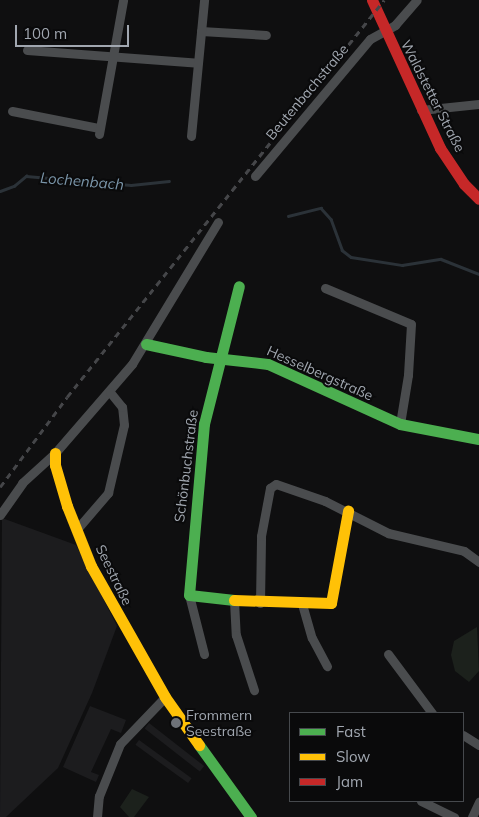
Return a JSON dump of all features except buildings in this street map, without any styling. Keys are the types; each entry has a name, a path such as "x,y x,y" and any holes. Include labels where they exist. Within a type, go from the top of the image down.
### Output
{"street":[{"path":"12,111 99,131 123,0"},
{"path":"191,136 204,0"},
{"name":"Waldstetter Straße","path":"372,0 421,110 459,177 479,199"},
{"name":"Beutenbachstraße","path":"255,176 342,69 370,39 395,25 417,0"},
{"path":"201,31 266,35"},
{"path":"27,50 198,63"},
{"path":"421,110 479,104"},
{"path":"0,515 22,483 55,453 110,392 146,344 218,222"},
{"name":"Schönbuchstraße","path":"204,654 189,595 204,424 239,286"},
{"path":"325,288 411,324 408,375 400,424"},
{"name":"Hesselbergstraße","path":"146,344 221,358 268,364 400,424 479,439"},
{"path":"77,529 108,494 124,425 122,407 110,392"},
{"path":"479,432 479,439"},
{"name":"Seestraße","path":"55,453 55,465 77,529 119,620 165,697 251,817"},
{"path":"260,603 261,536 270,488 276,484 300,490 348,511 388,533 464,551 479,562"},
{"path":"189,595 260,603 302,604 331,602 348,511"},
{"path":"234,601 236,635 254,690"},
{"path":"302,604 312,638 327,666"},
{"path":"388,654 431,712"},
{"path":"98,817 99,796 120,744 165,697"},
{"path":"464,736 479,745"},
{"path":"423,802 454,817"},
{"path":"472,817 479,802"}],"shaded area":[{"path":"2,518 76,545 117,626 92,693 58,768 6,817 0,817"},
{"path":"477,627 479,671 469,682 455,671 451,655 454,641"},
{"path":"90,706 126,720 121,733 111,729 91,772 99,775 96,782 63,767"},
{"path":"149,723 204,766 200,772 145,729"},
{"path":"139,740 192,778 188,783 135,745"},
{"path":"132,789 149,797 134,817 129,817 120,807"}],"waterway":[{"name":"Lochenbach","path":"0,191 14,186 26,176 131,185 169,181"},
{"name":"Lochenbach","path":"288,216 321,208 331,219 342,250 351,257 402,265 441,259 479,274"}],"railway":[{"path":"0,487 67,397 384,0"}],"traffic: fast":[{"path":"234,600 189,595 204,424 239,286"},
{"path":"146,344 206,357 268,364 400,424 479,439"},
{"path":"199,745 251,817"}],"traffic: slow":[{"path":"55,453 55,465 67,506 91,566 165,697 199,745"},
{"path":"234,600 331,603 348,511"}],"traffic: jam":[{"path":"372,0 440,148 464,184 479,199"}],"place":[{"name":"Frommern Seestraße","path":"176,723"}]}
